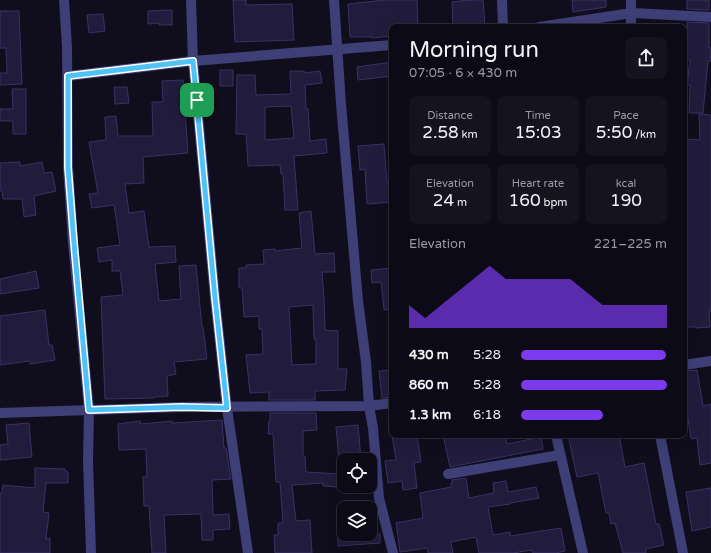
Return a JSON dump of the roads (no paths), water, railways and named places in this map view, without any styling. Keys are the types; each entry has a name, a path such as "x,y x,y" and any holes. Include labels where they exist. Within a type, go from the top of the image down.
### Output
{"street":[{"path":"64,0 68,76 68,167 89,410 88,461 90,553"},
{"path":"191,0 193,61 215,298 227,408 248,553"},
{"path":"334,0 358,301 366,362 369,406 373,428 379,498 393,553"},
{"path":"502,0 503,24"},
{"path":"631,24 632,0"},
{"path":"559,24 632,13 711,17"},
{"path":"68,76 193,61 389,45"},
{"path":"687,365 711,361"},
{"path":"0,413 181,407 227,408 369,406 389,403"},
{"path":"557,438 568,482 583,553"},
{"path":"661,438 684,553"},
{"path":"448,474 560,455"}]}
